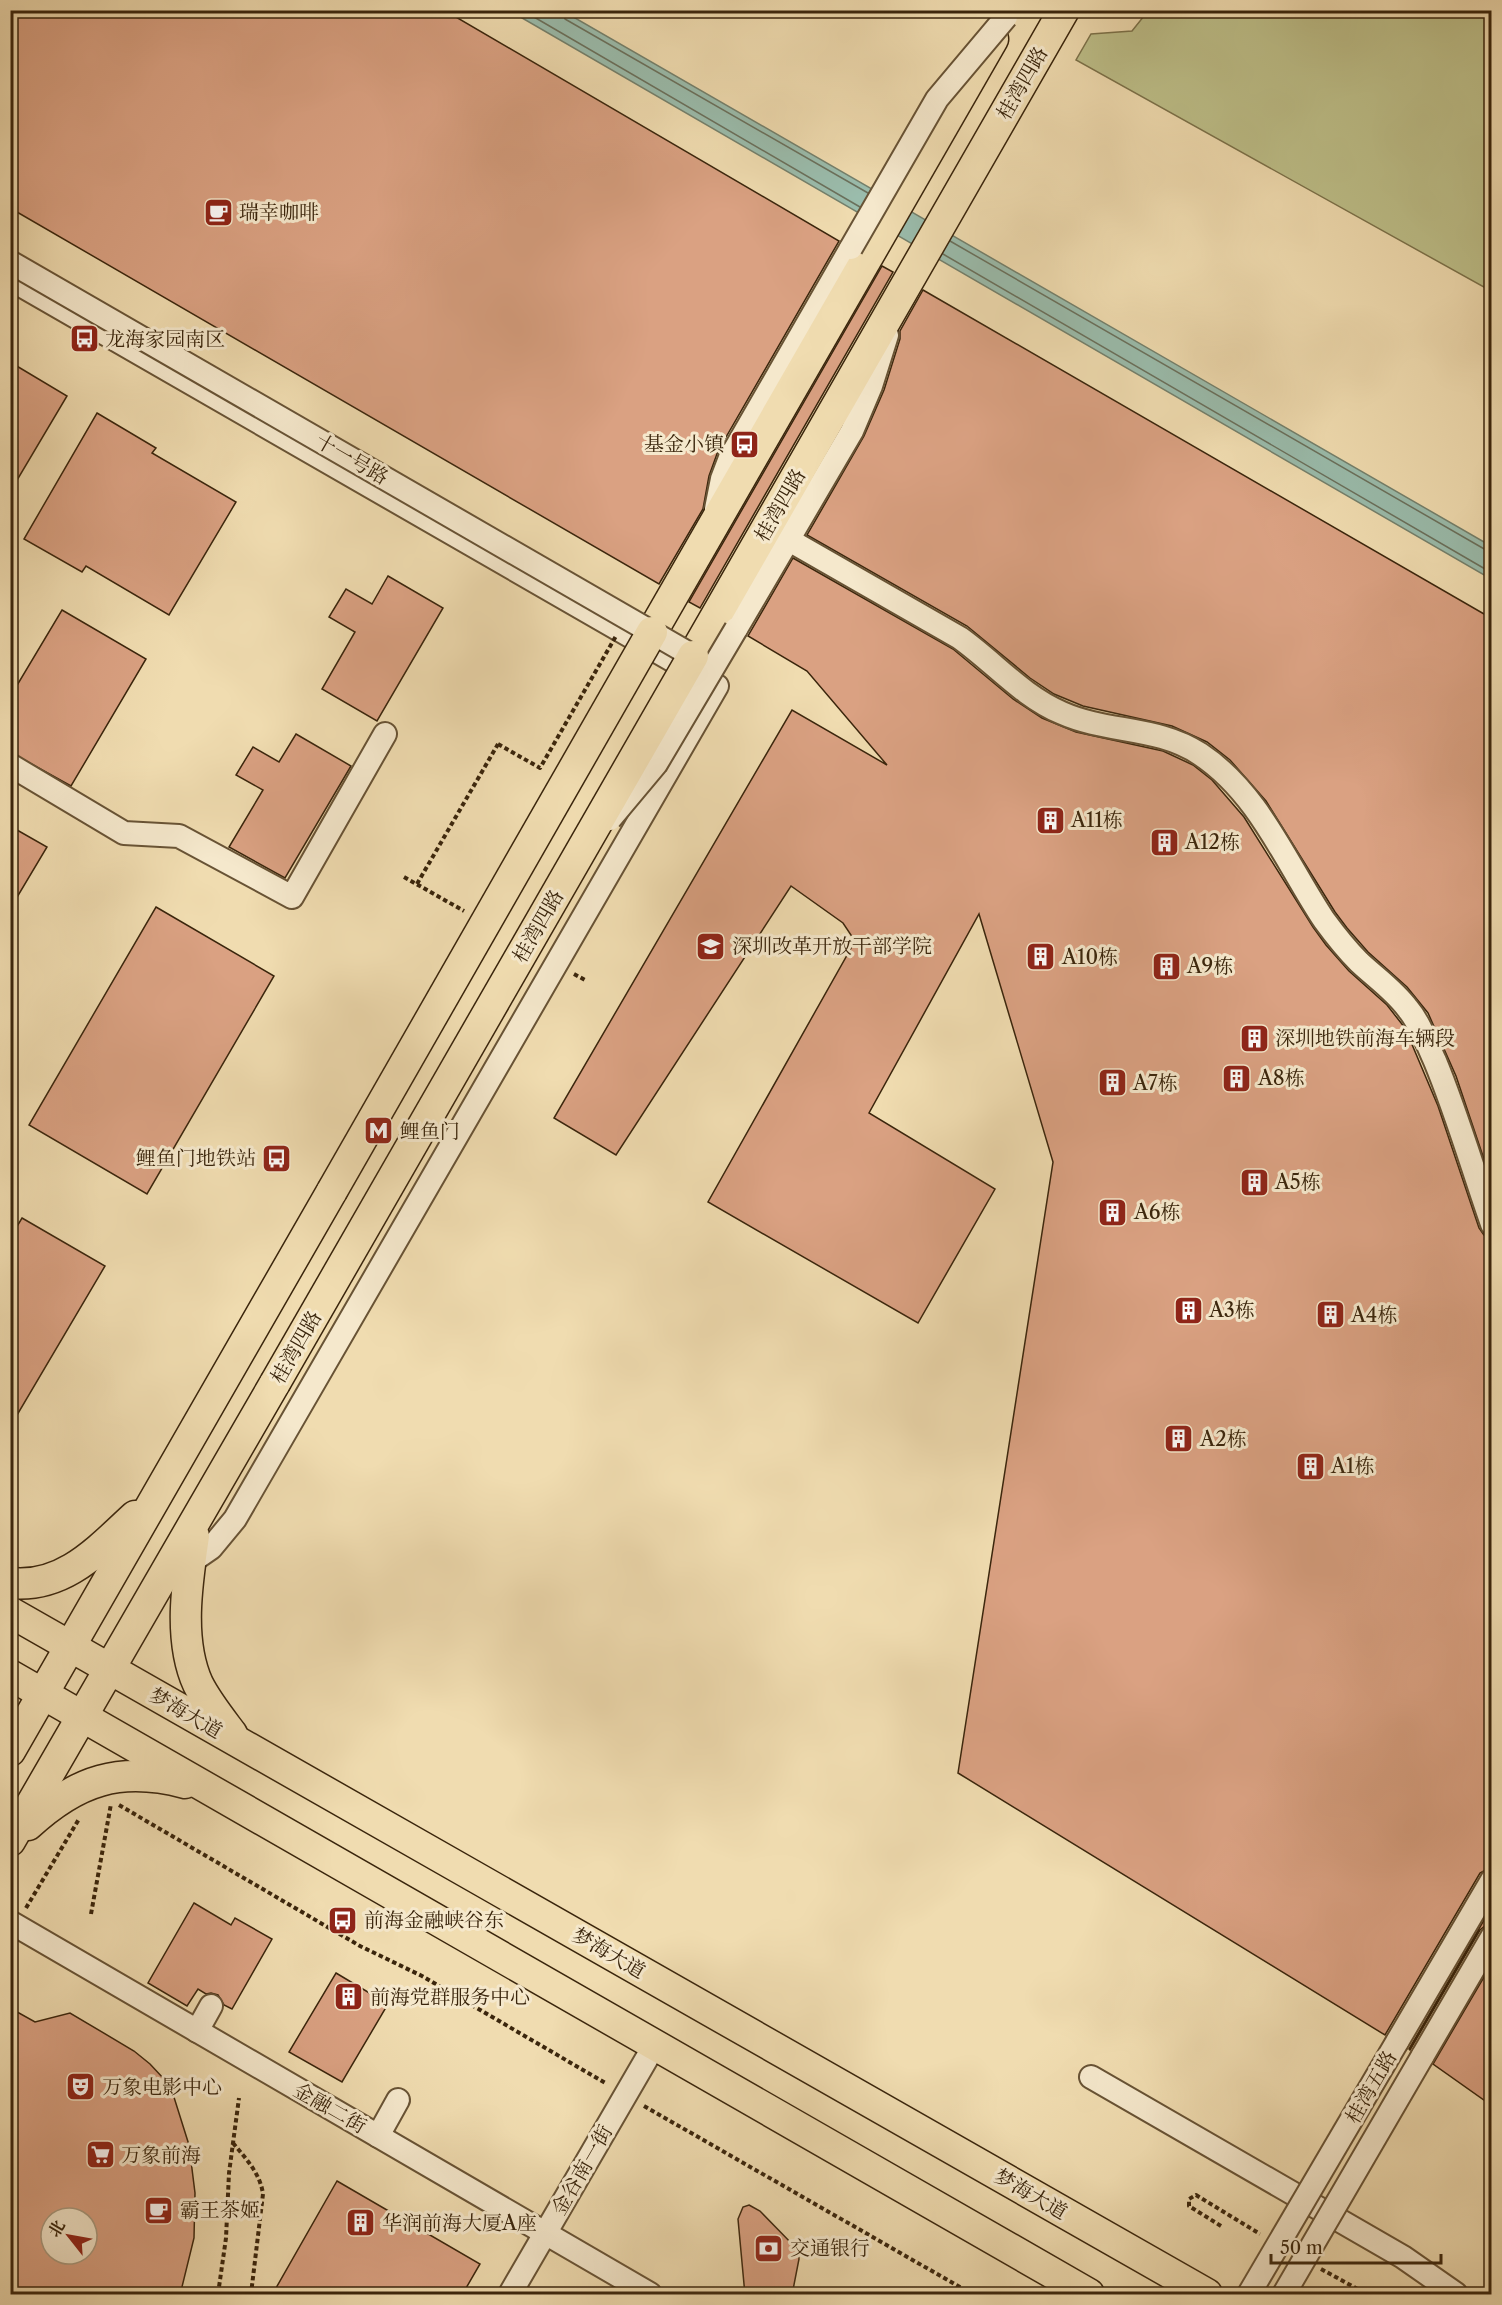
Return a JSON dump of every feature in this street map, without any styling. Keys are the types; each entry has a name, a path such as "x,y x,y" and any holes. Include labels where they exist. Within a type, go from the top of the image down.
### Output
{"main road":[{"name":"桂湾四路","path":"10,1841 84,1717 573,865 726,623 903,291 1064,10"},
{"path":"10,1751 236,1357 640,625 675,593 859,252 1007,14"},
{"path":"10,1583 50,1581 74,1569 96,1553 159,1493"},
{"path":"196,1521 190,1563 187,1624 191,1665 208,1701 237,1741"},
{"name":"梦海大道","path":"10,1612 1207,2295"},
{"path":"10,1675 1089,2295"},
{"path":"10,1841 47,1808 69,1793 106,1779 121,1776 148,1777 209,1789"}],"street":[{"name":"十一号路","path":"10,262 703,662"},
{"path":"10,279 717,686 236,1519 211,1548 163,1579"},
{"path":"726,623 789,540 852,432 871,386 903,291"},
{"path":"789,540 960,638 1037,701 1063,714 1092,724 1146,732 1177,741 1199,753 1222,770 1263,821 1324,919 1341,942 1361,963 1389,986 1410,1010 1442,1078 1491,1224"},
{"path":"10,765 124,832 179,836 292,897 385,734"},
{"name":"桂湾五路","path":"1250,2295 1491,1880"},
{"name":"金融二街","path":"13,1924 650,2295"},
{"name":"桂湾五路","path":"1284,2295 1491,1936"},
{"path":"197,2031 212,2006"},
{"name":"金谷南一街","path":"510,2295 654,2046"},
{"path":"1091,2077 1403,2257 1456,2295"},
{"path":"378,2136 398,2100"}],"path":[{"path":"417,884 498,744 540,768 640,625"},
{"path":"102,1806 115,1802 360,1946 422,1976 972,2295"},
{"path":"91,1914 111,1803"},
{"path":"13,1924 83,1811"},
{"path":"218,2295 226,2238 233,2143 239,2098"},
{"path":"233,2143 257,2173 263,2194 251,2295"}],"green space":[{"path":"1148,11 1491,11 1491,291 1076,60 1091,34 1132,31"}],"water":[{"path":"510,11 563,11 1491,546 1491,579"}],"building":[{"path":"10,10 444,10 839,241 718,451 709,476 703,509 659,584 10,208"},
{"path":"882,266 893,272 700,608 689,602"},
{"path":"923,290 1491,618 1491,1180 1456,1076 1428,1013 1407,987 1368,952 1347,928 1266,801 1230,760 1207,742 1172,726 1083,706 1054,694 1030,678 967,626 807,535 864,436 884,390 900,339 900,331"},
{"path":"10,362 67,396 10,492"},
{"path":"97,413 156,448 152,453 236,502 169,615 86,566 82,572 24,539"},
{"path":"793,558 953,649 1013,699 1042,718 1076,732 1163,751 1193,765 1212,780 1244,817 1326,945 1349,971 1387,1005 1405,1028 1438,1106 1479,1228 1484,1235 1491,1237 1491,1867 1480,1873 1385,2035 958,1773 1053,1162 979,914 869,1113 995,1189 918,1323 708,1202 855,941 843,923 791,886 616,1155 554,1118 792,710 887,765 807,671 748,636"},
{"path":"388,576 443,608 377,721 322,689 355,632 329,617 346,589 372,604"},
{"path":"62,610 146,659 71,786 10,752 10,697"},
{"path":"296,734 351,766 285,878 229,847 263,790 236,775 253,747 279,762"},
{"path":"10,826 47,847 10,909"},
{"path":"156,907 274,976 147,1194 29,1125"},
{"path":"22,1218 105,1266 10,1427 10,1238"},
{"path":"194,1903 231,1925 235,1918 272,1939 232,2009 224,2005 218,1995 206,1994 198,1989 187,2006 148,1983"},
{"path":"1491,1908 1491,1924 1480,1930 1410,2050 1409,2049"},
{"path":"1491,1965 1491,2105 1433,2064"},
{"path":"336,1973 388,2004 342,2082 289,2052"},
{"name":"万象前海","path":"10,2008 35,2022 70,2013 134,2051 163,2078 173,2094 189,2145 195,2193 194,2238 180,2295 10,2295"},
{"name":"华润前海大厦A座","path":"337,2181 480,2264 462,2295 272,2295"},
{"name":"交通银行","path":"749,2205 760,2211 798,2250 799,2259 792,2295 745,2295 738,2219 743,2207"}],"place":[{"name":"瑞幸咖啡","path":"218,212"},
{"name":"龙海家园南区","path":"84,339"},
{"name":"基金小镇","path":"745,444"},
{"name":"A11栋","path":"1050,820"},
{"name":"A12栋","path":"1164,842"},
{"name":"深圳改革开放干部学院","path":"711,946"},
{"name":"A10栋","path":"1041,957"},
{"name":"A9栋","path":"1166,966"},
{"name":"深圳地铁前海车辆段","path":"1254,1038"},
{"name":"A8栋","path":"1237,1078"},
{"name":"A7栋","path":"1112,1083"},
{"name":"鲤鱼门","path":"379,1131"},
{"name":"鲤鱼门地铁站","path":"277,1158"},
{"name":"A5栋","path":"1254,1182"},
{"name":"A6栋","path":"1113,1212"},
{"name":"A3栋","path":"1188,1310"},
{"name":"A4栋","path":"1330,1315"},
{"name":"A2栋","path":"1179,1439"},
{"name":"A1栋","path":"1310,1466"},
{"name":"前海金融峡谷东","path":"343,1920"},
{"name":"前海党群服务中心","path":"349,1997"},
{"name":"万象电影中心","path":"81,2087"},
{"name":"万象前海","path":"100,2155"},
{"name":"霸王茶姬","path":"159,2210"},
{"name":"华润前海大厦A座","path":"361,2223"},
{"name":"交通银行","path":"769,2248"}]}
